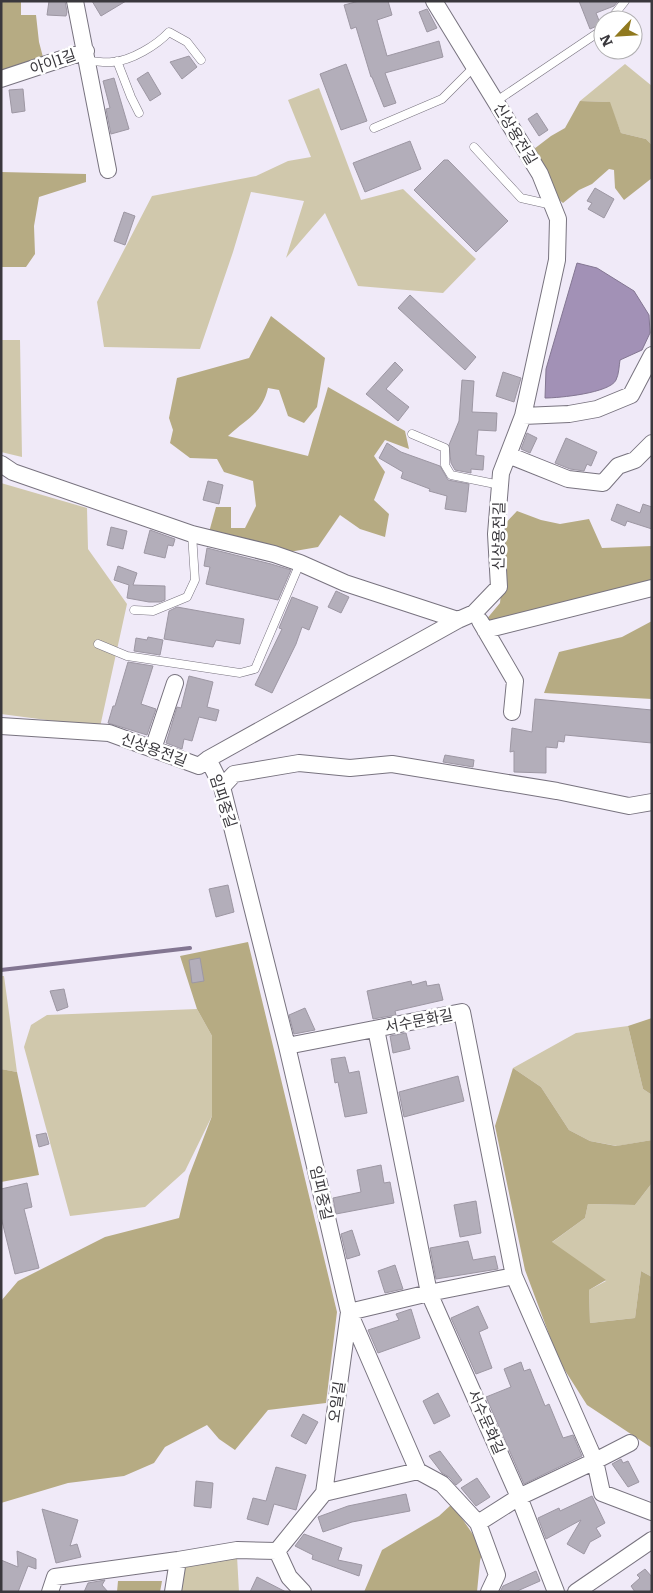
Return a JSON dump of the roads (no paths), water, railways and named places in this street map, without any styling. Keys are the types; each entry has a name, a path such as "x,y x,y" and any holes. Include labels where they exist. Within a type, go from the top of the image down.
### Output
{"street":[{"name":"아이1길","path":"1,80 87,56 75,1"},
{"name":"신상용전길","path":"1,726 109,733 199,766 208,759 458,620 474,613 498,587 496,534 501,473 523,416 557,260 558,219 540,174 434,1"},
{"path":"87,56 108,170"},
{"path":"523,416 569,414 597,409 630,395 652,355"},
{"path":"508,455 568,479 603,483 618,466 635,460 652,443"},
{"path":"1,464 14,472 192,534 274,554 345,583 458,620"},
{"path":"485,630 652,588"},
{"path":"474,613 515,681 512,712"},
{"path":"152,749 174,683"},
{"name":"임피중길","path":"208,759 222,787 287,1046 349,1312 418,1471"},
{"path":"222,787 234,774 299,763 350,768 392,764 557,791 628,806 652,802"},
{"name":"서수문화길","path":"556,1592 519,1497 429,1293 376,1029 462,1012 514,1276 595,1462 602,1493 652,1512"},
{"path":"287,1046 376,1029"},
{"path":"349,1312 429,1293 514,1276"},
{"name":"오일길","path":"324,1493 349,1312"},
{"path":"478,1523 519,1497 595,1462 630,1443"},
{"path":"277,1552 324,1493 418,1471 442,1484 478,1523 497,1575 489,1592"},
{"path":"576,1592 652,1540"},
{"path":"50,1592 54,1577 237,1550 277,1552"},
{"path":"277,1552 289,1577 303,1592"},
{"path":"173,1592 178,1560"}],"lane":[{"path":"87,56 117,61 126,59 159,43 169,32 187,42 201,60"},
{"path":"496,102 593,35"},
{"path":"117,61 139,113"},
{"path":"374,128 442,99 474,66"},
{"path":"474,147 521,198 552,205"},
{"path":"412,434 444,448 446,465 450,476 500,484"},
{"path":"134,610 153,612 187,598 195,580 192,534"},
{"path":"98,644 127,656 240,673 255,669 300,563"}],"waterway":[{"path":"1,970 190,948"}]}
